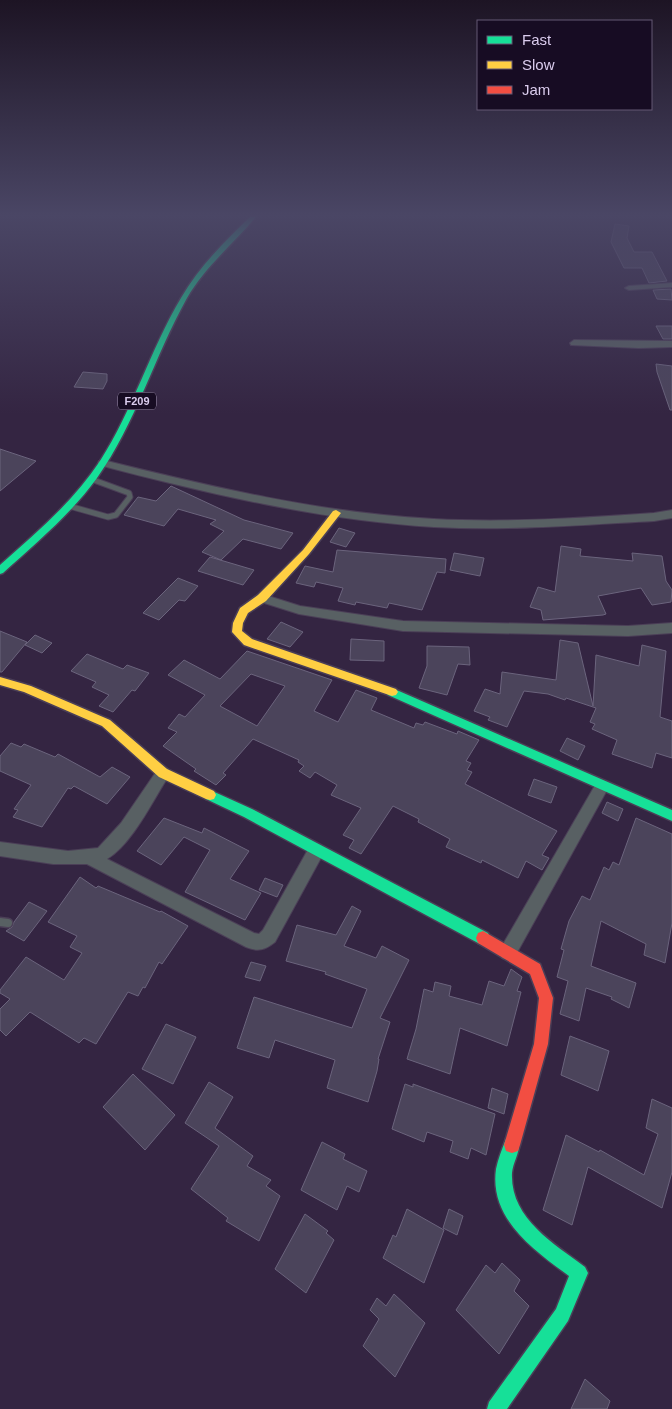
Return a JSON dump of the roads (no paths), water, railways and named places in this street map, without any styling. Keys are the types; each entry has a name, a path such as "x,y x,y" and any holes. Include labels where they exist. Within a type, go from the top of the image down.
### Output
{"street":[{"name":"F209","path":"0,571 69,506 103,463 132,411 184,299 194,283"},
{"path":"629,288 672,285"},
{"path":"574,343 639,346 672,344"},
{"path":"103,463 155,477 263,501 336,513 435,523 531,523 654,517 672,514"},
{"path":"336,513 306,552 262,598 244,611 238,623 237,632 248,642 396,693 672,816"},
{"path":"262,598 299,610 403,626 628,631 672,628"},
{"path":"0,681 27,690 106,723 163,773 248,813 508,952 535,969 546,998 541,1044 504,1171 504,1193 512,1212 529,1234 578,1273 562,1314 496,1409"},
{"path":"0,849 53,857 88,857 102,853 118,839 163,773"},
{"path":"508,952 602,786"},
{"path":"88,857 252,942 262,942 269,936 316,851"}],"lane":[{"path":"69,506 108,517 116,515 130,497 129,494 90,479"}]}
